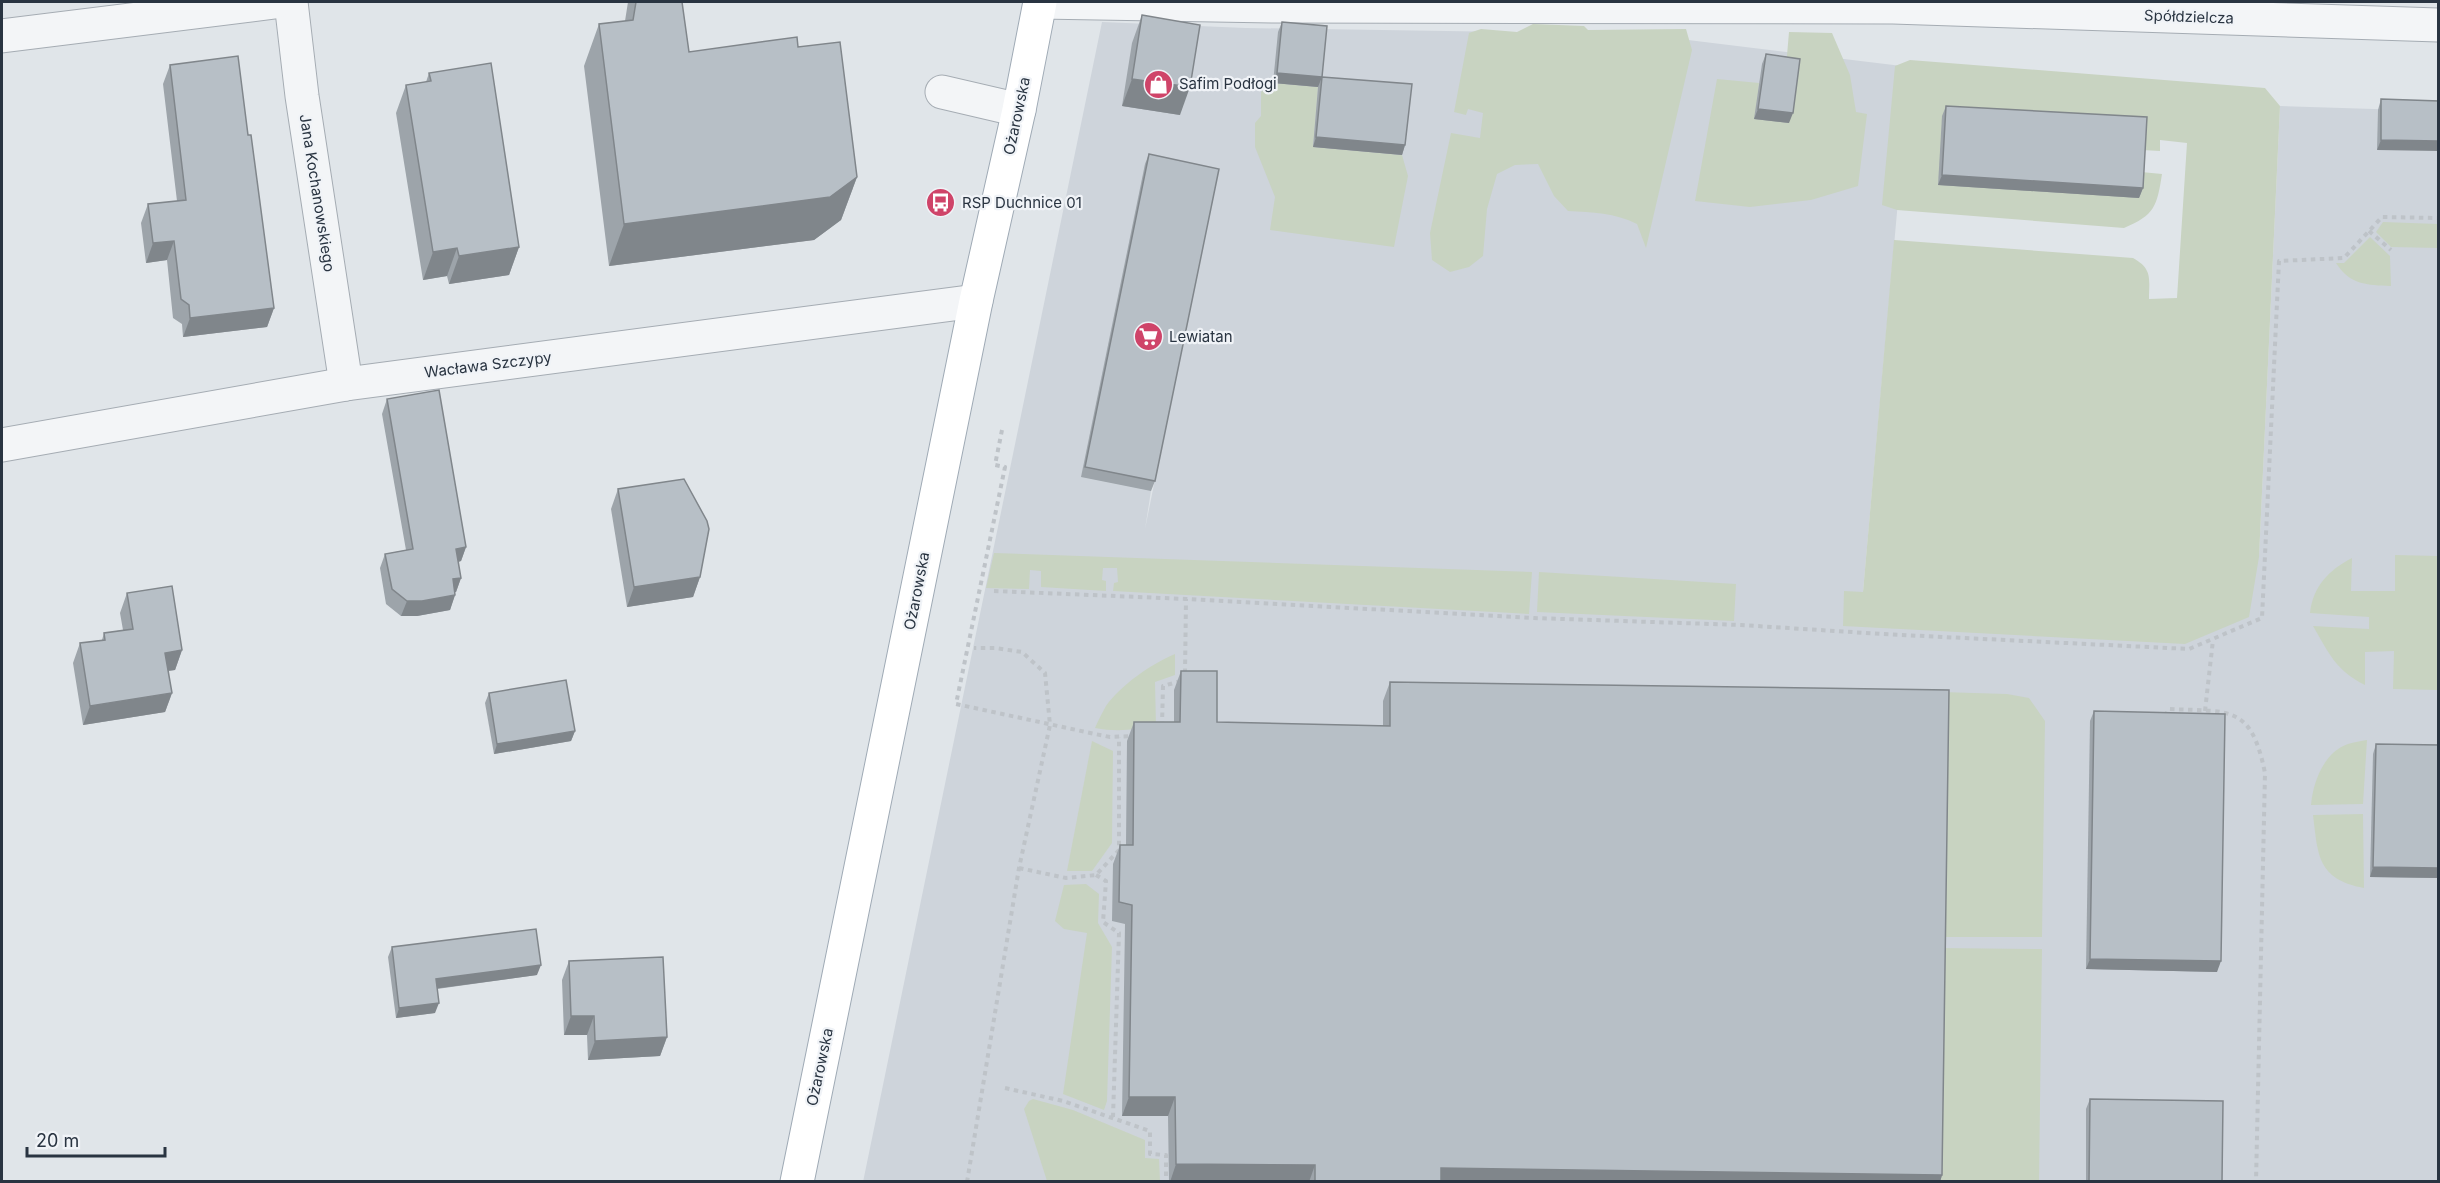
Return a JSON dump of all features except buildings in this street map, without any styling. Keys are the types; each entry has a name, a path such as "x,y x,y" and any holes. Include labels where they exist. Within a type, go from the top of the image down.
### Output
{"main road":[{"name":"Ożarowska","path":"797,1182 976,301 1019,110 1040,2"}],"street":[{"path":"2,36 275,2"},
{"name":"Jana Kochanowskiego","path":"291,2 302,96 346,384"},
{"name":"Spółdzielcza","path":"1040,2 1274,6 1893,7 2439,25"},
{"path":"942,92 1019,110"},
{"name":"Wacława Szczypy","path":"2,445 346,384 976,301"}],"path":[{"path":"993,591 1534,618 1741,625 2189,649 2262,618 2279,261 2344,258 2382,217 2439,218"},
{"path":"2369,231 2391,250"},
{"path":"1002,430 995,465 1005,467 956,704 1095,735 1119,737 1140,735"},
{"path":"1161,734 1163,686 1185,680 1186,599"},
{"path":"2205,711 2213,639"},
{"path":"967,1182 1019,868 1050,725 1045,673 1022,652 974,648"},
{"path":"2161,722 2169,709 2221,711 2243,719 2260,746 2265,773 2256,1182"},
{"path":"1096,875 1119,850 1119,737"},
{"path":"1019,868 1066,878 1096,875 1106,881 1103,922 1119,933 1113,1117"},
{"path":"1005,1088 1063,1101 1150,1131 1150,1154 1166,1155 1166,1182"}],"shaded area":[{"path":"1102,22 1246,28 1639,34 1910,67 1863,592 2259,556 2280,106 2438,111 2438,1181 863,1182","holes":["1198,266 1145,529 1151,491"]}],"green space":[{"path":"1533,24 1584,26 1588,30 1686,29 1692,50 1646,248 1637,224 1612,215 1568,211 1554,196 1538,164 1515,165 1497,174 1487,209 1483,256 1469,267 1450,272 1432,260 1430,233 1451,133 1480,138 1483,113 1468,109 1466,115 1454,112 1469,33 1481,29 1517,32"},
{"path":"1789,32 1832,33 1850,75 1856,112 1867,114 1858,186 1811,200 1750,207 1695,201 1717,79 1759,83 1755,119 1786,67"},
{"path":"1910,60 2265,88 2280,106 2259,557 2249,617 2185,644 1843,626 1844,591 1863,592 1894,240 2133,258 2147,271 2149,299 2177,298 2187,143 2160,140 2160,151 2142,150 2141,172 2162,174 2158,194 2148,214 2124,228 1897,210 1882,205 1895,66"},
{"path":"1273,83 1318,87 1313,147 1402,155 1408,176 1394,247 1270,230 1275,197 1255,147 1255,123 1261,116 1261,92"},
{"path":"2383,222 2438,224 2438,248 2391,247 2376,232"},
{"path":"2370,237 2390,256 2391,286 2353,280 2336,263 2344,263"},
{"path":"994,553 1532,572 1529,614 1113,591 1114,583 1118,582 1117,568 1103,568 1102,580 1106,581 1106,591 1041,587 1041,571 1030,570 1029,589 986,588"},
{"path":"2395,555 2438,556 2438,690 2393,689 2394,651 2365,652 2365,685 2340,667 2313,626 2369,629 2369,617 2310,613 2312,603 2319,587 2329,574 2352,558 2351,591 2395,591"},
{"path":"1539,572 1736,584 1734,621 1537,612"},
{"path":"1175,654 1175,675 1155,682 1156,726 1125,730 1095,728 1106,706 1120,690 1156,663"},
{"path":"1941,692 2007,694 2029,698 2045,721 2042,937 1938,937"},
{"path":"2367,740 2363,804 2311,805 2317,778 2332,754 2350,743"},
{"path":"1092,741 1113,751 1112,843 1092,871 1067,871"},
{"path":"2363,814 2364,888 2337,878 2323,863 2316,842 2313,815"},
{"path":"1086,884 1099,894 1098,923 1112,947 1107,1101 1104,1110 1063,1094 1087,933 1064,929 1055,921 1064,885"},
{"path":"1938,948 2042,949 2039,1181 1935,1182"},
{"path":"1033,1099 1073,1110 1145,1140 1145,1158 1159,1159 1160,1181 1047,1181 1024,1109"}],"place":[{"name":"Safim Podłogi","path":"1158,84"},
{"name":"RSP Duchnice 01","path":"941,203"},
{"name":"Lewiatan","path":"1148,337"}]}
